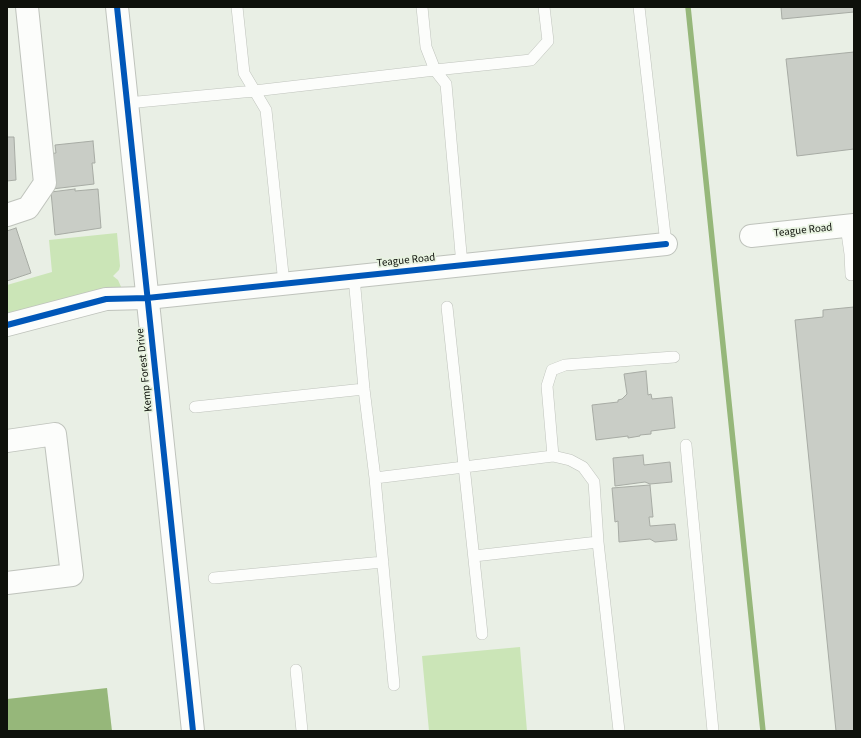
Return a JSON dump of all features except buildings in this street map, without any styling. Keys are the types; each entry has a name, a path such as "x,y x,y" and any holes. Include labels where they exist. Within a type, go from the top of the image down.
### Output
{"street":[{"path":"7,215 28,208 45,183 27,7"},
{"name":"Kemp Forest Drive","path":"117,7 193,731"},
{"name":"Teague Road","path":"751,236 850,226"},
{"name":"Teague Road","path":"7,325 106,299 148,298 666,244"},
{"path":"7,441 55,434 72,574 7,583"}],"lane":[{"path":"236,7 244,73 266,110 284,284"},
{"path":"422,7 426,47 435,70 446,84 462,266"},
{"path":"127,103 254,91 531,60 548,41 544,7"},
{"path":"639,7 666,244"},
{"path":"850,226 851,275"},
{"path":"354,277 364,389 375,478 394,685"},
{"path":"447,307 482,634"},
{"path":"553,456 547,386 552,370 565,365 674,357"},
{"path":"195,407 364,389"},
{"path":"686,445 713,731"},
{"path":"375,478 553,456 570,460 583,467 594,482 598,542 619,731"},
{"path":"474,556 598,542"},
{"path":"214,578 383,562"},
{"path":"296,670 302,731"}],"shaded area":[{"path":"117,233 120,266 119,270 113,276 118,280 126,298 7,325 7,285 52,272 49,240"},
{"path":"520,647 527,731 429,731 422,656"},
{"path":"107,688 112,731 7,731 7,699"}],"waterway":[{"path":"688,7 763,731"}],"cycle path":[{"path":"117,7 193,731"},
{"path":"7,325 106,299 147,298 666,244"}]}
